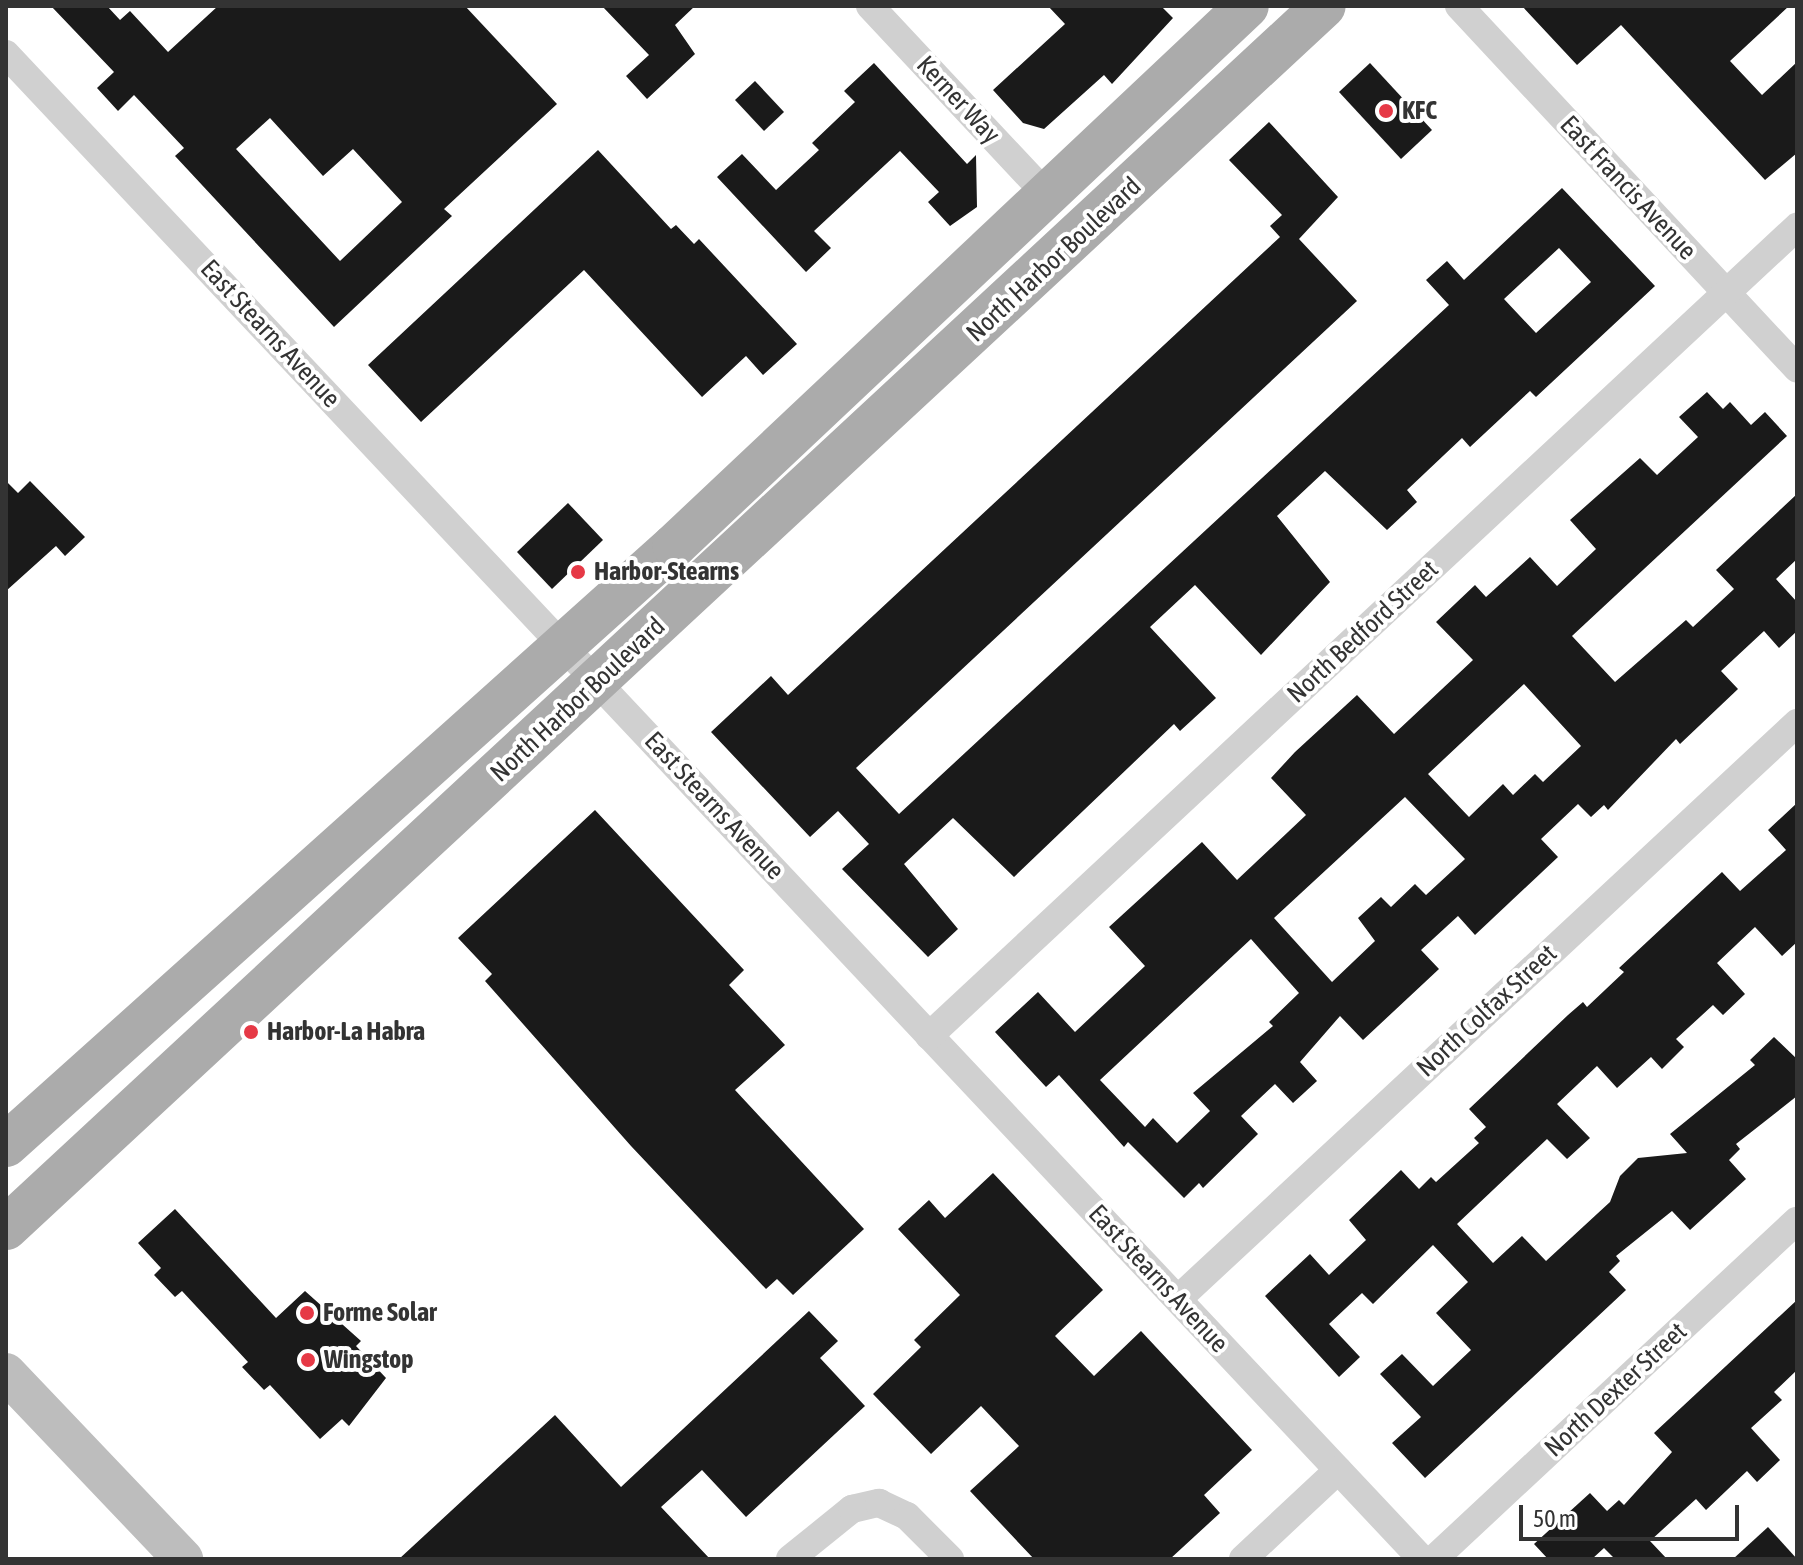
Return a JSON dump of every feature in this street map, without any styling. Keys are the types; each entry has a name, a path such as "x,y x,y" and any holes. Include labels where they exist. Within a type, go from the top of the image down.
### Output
{"main road":[{"name":"North Harbor Boulevard","path":"6,1145 563,647 1247,6"},
{"name":"North Harbor Boulevard","path":"6,1228 1324,6"},
{"path":"6,1373 183,1559"}],"street":[{"name":"Kerner Way","path":"870,6 1046,194"},
{"name":"East Francis Avenue","path":"1459,6 1797,369"},
{"name":"East Stearns Avenue","path":"6,54 1422,1559"},
{"name":"North Bedford Street","path":"929,1036 1797,227"},
{"name":"North Colfax Street","path":"1178,1299 1797,723"},
{"name":"North Dexter Street","path":"1434,1559 1797,1221"},
{"path":"1243,1559 1338,1470"},
{"path":"790,1559 852,1509 879,1503 907,1516 950,1559"}],"building":[{"path":"51,6 107,6 120,20 130,11 168,52 218,6 465,6 557,104 444,209 452,216 334,327 175,156 184,148 134,95 118,111 97,88 114,72","holes":["270,118 323,176 353,149 402,202 340,261 236,149"]},
{"path":"602,6 695,6 675,25 695,54 647,99 626,76 649,55"},
{"path":"1048,6 1161,6 1173,18 1112,84 1104,75 1044,129 1023,123 993,90 1065,24"},
{"path":"1522,6 1789,6 1730,61 1762,95 1797,62 1797,153 1765,180 1621,25 1577,65"},
{"path":"874,63 967,164 976,155 977,207 950,226 928,202 939,192 900,151 814,231 831,248 806,272 717,177 742,154 776,190 819,150 812,143 855,102 844,91"},
{"path":"1370,63 1432,130 1401,159 1339,92"},
{"path":"755,81 784,112 764,131 735,100"},
{"path":"1269,122 1338,197 1299,239 1357,301 856,768 899,814 1449,305 1426,280 1447,261 1464,280 1562,188 1655,286 1536,397 1530,391 1470,447 1462,438 1407,490 1417,502 1387,530 1325,471 1277,516 1330,582 1261,655 1195,585 1150,627 1216,698 1180,731 1174,724 1014,877 953,818 904,864 958,929 928,957 842,869 869,844 838,811 810,837 711,732 771,676 788,695 1280,237 1270,226 1282,215 1229,160","holes":["1559,248 1591,282 1536,333 1504,299"]},
{"path":"598,150 671,229 676,225 694,244 699,239 797,344 763,375 746,356 702,397 584,270 421,422 368,365"},
{"path":"1707,392 1723,409 1730,402 1751,425 1765,412 1787,436 1572,636 1615,682 1686,620 1693,627 1734,589 1716,570 1797,494 1797,559 1776,579 1797,602 1797,631 1779,648 1764,631 1721,671 1738,689 1680,744 1676,739 1608,810 1604,805 1591,817 1578,804 1541,839 1558,857 1475,935 1458,916 1421,950 1439,969 1363,1040 1340,1016 1300,1062 1317,1081 1293,1103 1275,1084 1241,1116 1258,1134 1203,1188 1199,1183 1184,1198 1128,1142 1124,1147 1059,1075 1046,1087 995,1032 1038,992 1075,1032 1145,966 1109,927 1202,842 1237,880 1306,815 1271,778 1295,752 1357,695 1394,734 1473,660 1436,622 1475,585 1486,597 1530,557 1557,586 1596,549 1570,520 1640,458 1657,475 1698,437 1679,417","holes":["1524,684 1581,746 1543,782 1535,774 1513,795 1503,784 1469,817 1428,774","1405,797 1465,859 1426,895 1415,884 1391,907 1381,897 1358,918 1375,941 1332,982 1274,918","1251,939 1299,993 1269,1022 1273,1026 1193,1093 1210,1111 1177,1143 1153,1118 1145,1127 1100,1080"]},
{"path":"6,481 18,493 30,481 85,537 65,556 56,546 6,591"},
{"path":"568,503 603,540 552,589 517,552"},
{"path":"1797,803 1797,942 1782,956 1755,927 1717,963 1745,994 1723,1015 1713,1005 1676,1039 1684,1047 1662,1069 1651,1057 1617,1088 1597,1066 1557,1104 1590,1138 1567,1159 1547,1139 1457,1224 1493,1263 1522,1236 1546,1261 1610,1202 1620,1176 1638,1158 1687,1153 1670,1134 1755,1065 1750,1060 1774,1037 1797,1059 1797,1096 1736,1144 1740,1149 1729,1160 1746,1179 1690,1230 1672,1211 1616,1256 1620,1261 1609,1272 1626,1290 1425,1478 1392,1443 1421,1417 1380,1374 1402,1354 1433,1386 1471,1350 1436,1313 1468,1282 1433,1245 1373,1304 1362,1293 1329,1324 1360,1357 1339,1377 1265,1296 1310,1254 1329,1275 1366,1240 1349,1220 1401,1170 1419,1189 1431,1177 1436,1182 1479,1143 1474,1138 1486,1127 1469,1109 1583,1002 1587,1007 1624,972 1619,968 1722,872 1740,891 1786,850 1768,830"},
{"path":"595,810 744,970 729,985 785,1045 735,1090 864,1229 793,1295 777,1279 766,1289 631,1146 485,981 492,974 458,938"},
{"path":"993,1173 1103,1290 1055,1336 1094,1376 1141,1331 1252,1450 1204,1495 1220,1513 1170,1559 1034,1559 970,1491 1019,1446 981,1406 931,1454 873,1394 921,1347 914,1340 960,1295 898,1229 929,1200 945,1218"},
{"path":"175,1209 276,1318 305,1291 361,1341 356,1346 386,1378 349,1426 342,1419 320,1439 270,1385 264,1390 242,1367 248,1362 182,1291 175,1297 154,1275 161,1268 138,1243"},
{"path":"1797,1300 1797,1370 1774,1392 1782,1400 1751,1428 1780,1460 1757,1482 1747,1471 1706,1510 1696,1499 1650,1541 1667,1559 1615,1559 1604,1548 1592,1559 1548,1559 1534,1544 1590,1493 1607,1511 1619,1500 1624,1505 1672,1452 1654,1433"},
{"path":"809,1311 838,1341 820,1358 865,1406 746,1517 702,1470 661,1507 710,1559 399,1559 555,1415 621,1487"},
{"path":"1768,1527 1797,1559 1733,1559"}],"place":[{"name":"KFC","path":"1386,111"},
{"name":"Harbor-Stearns","path":"578,572"},
{"name":"Harbor-La Habra","path":"251,1032"},
{"name":"Forme Solar","path":"307,1313"},
{"name":"Wingstop","path":"308,1360"}]}
